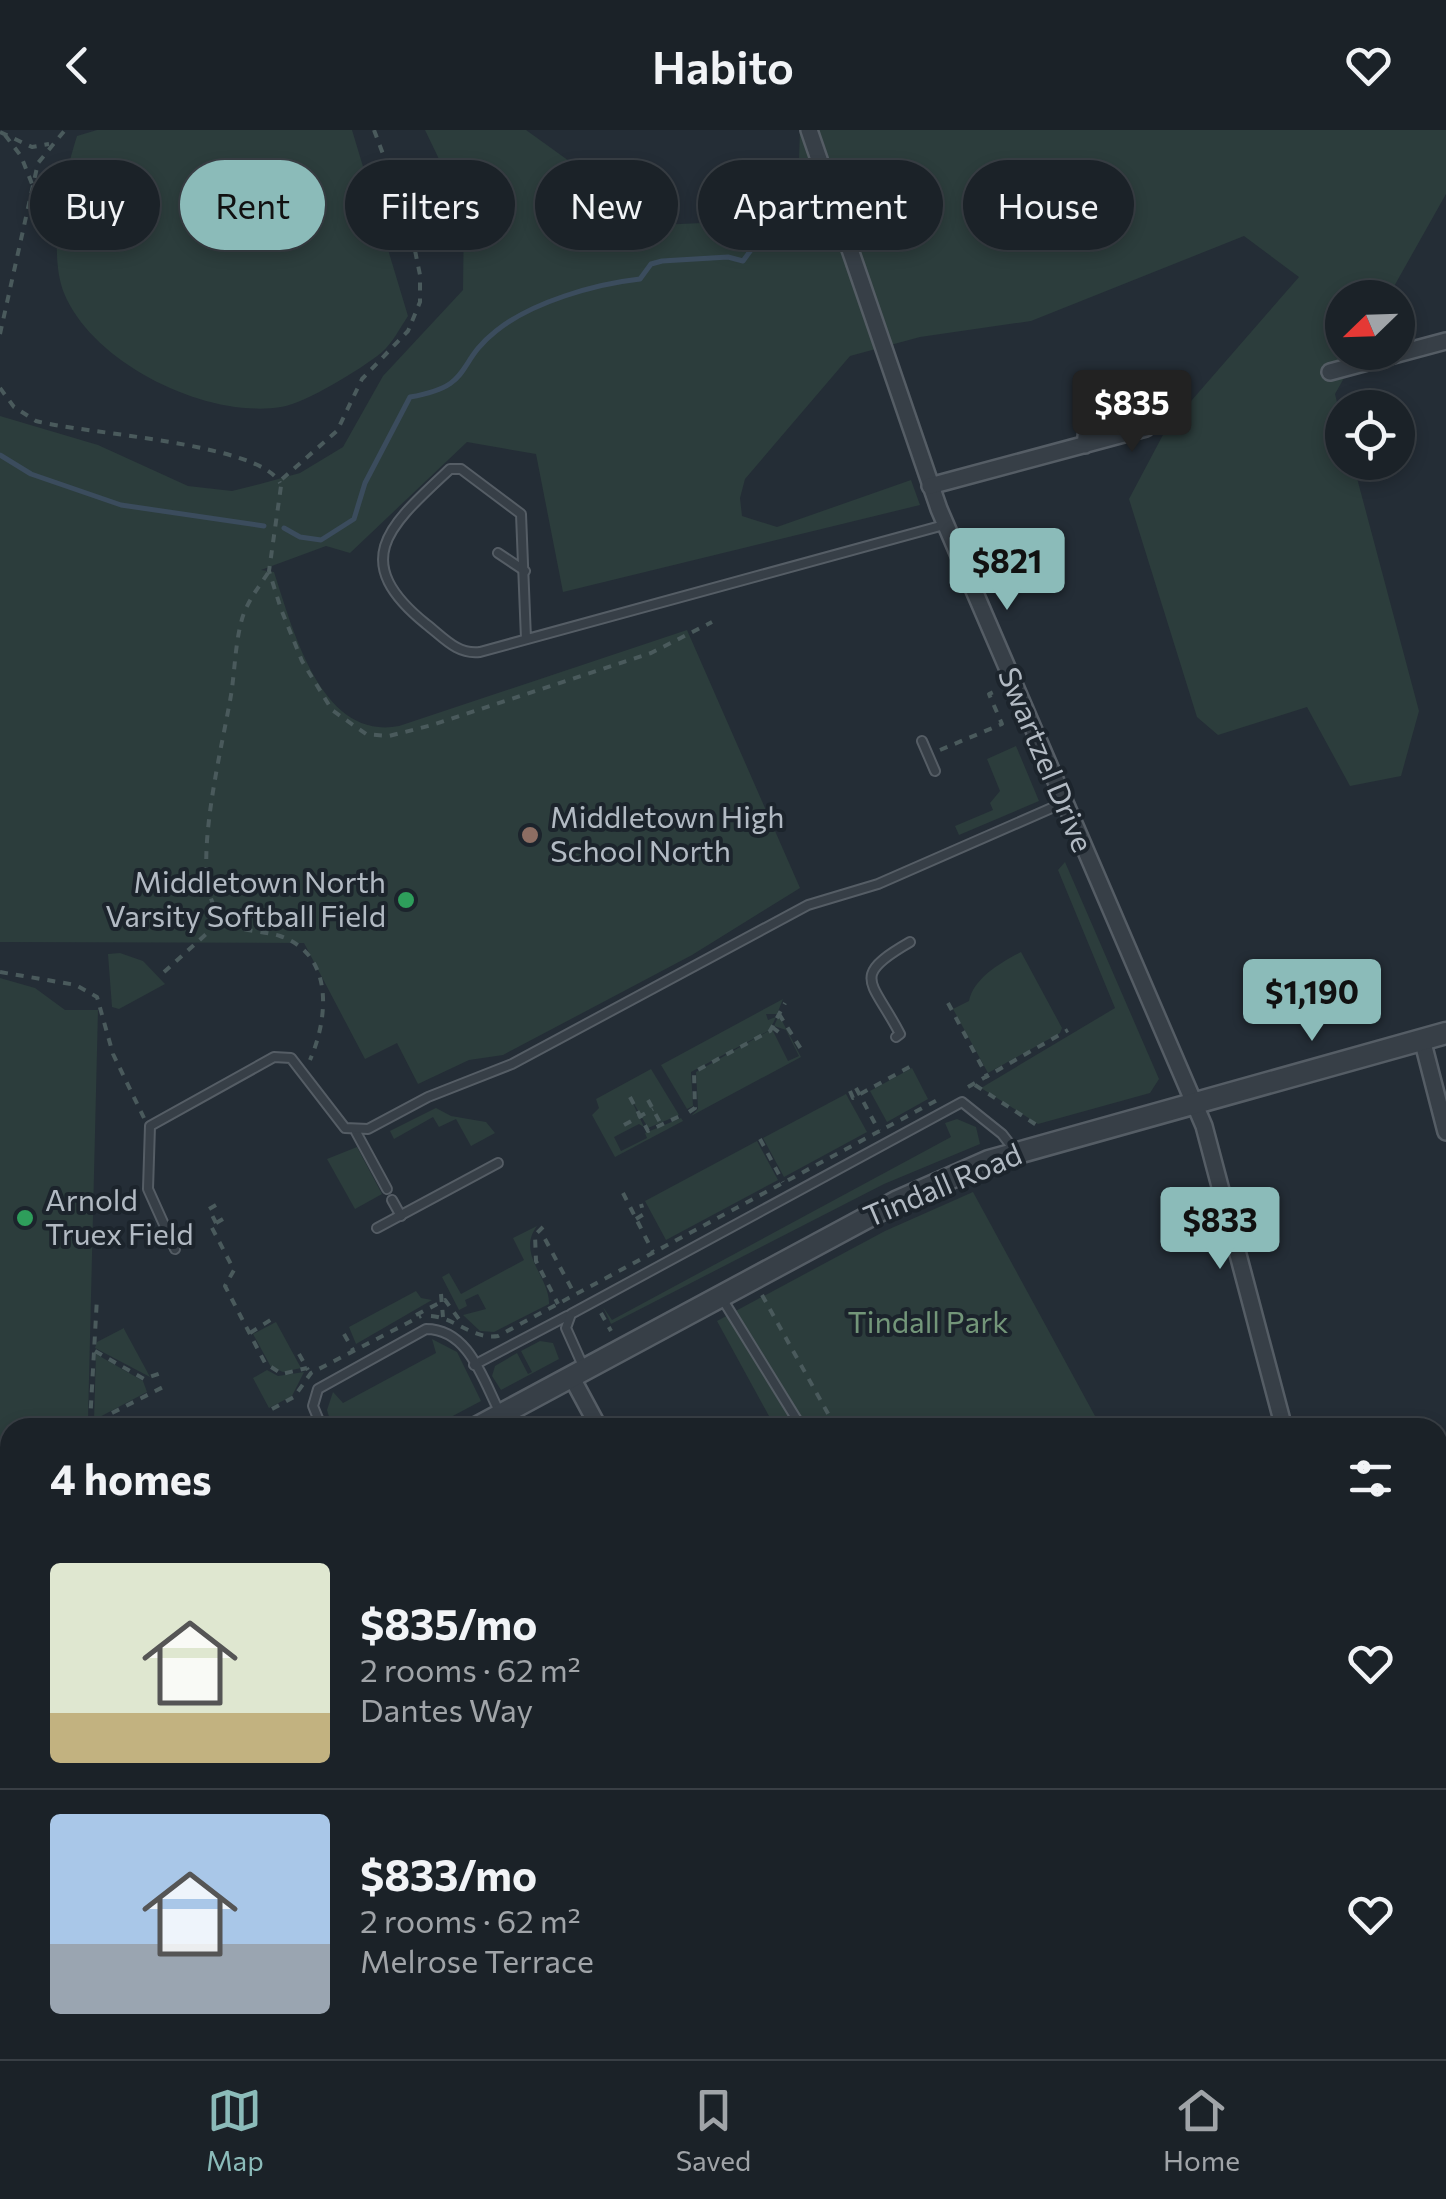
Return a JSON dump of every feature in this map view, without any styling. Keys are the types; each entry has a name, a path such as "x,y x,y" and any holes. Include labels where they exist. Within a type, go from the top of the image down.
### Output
{"street":[{"name":"Swartzel Drive","path":"808,130 945,524 1204,1126 1281,1418"},
{"path":"1330,372 1446,341"},
{"path":"930,486 1085,445"},
{"name":"Tindall Road","path":"493,1418 896,1202 1016,1152 1446,1033"},
{"path":"1422,1040 1446,1132"},
{"path":"578,1372 595,1418"}],"lane":[{"path":"526,639 523,518 516,506 454,468 389,536 382,550 383,575 392,593 462,651 474,653 526,639 746,578 945,524"},
{"path":"421,500 431,508"},
{"path":"498,553 525,571"},
{"path":"922,741 935,771"},
{"path":"356,1132 512,1064 808,905 878,884 1063,803"},
{"path":"896,1036 900,1034 871,980 870,969 910,942"},
{"path":"175,1249 148,1189 150,1126 277,1055 291,1058 342,1125 356,1132 386,1189"},
{"path":"474,1365 962,1102 1002,1134 1016,1152"},
{"path":"377,1228 498,1163"},
{"path":"392,1200 400,1216"},
{"path":"720,1296 796,1418"},
{"path":"572,1314 566,1328 578,1372"},
{"path":"317,1418 312,1406 318,1389 416,1332 432,1329 452,1334 500,1414"}],"path":[{"path":"43,160 50,144 64,130"},
{"path":"280,483 338,431 362,378 408,331 420,302 420,275 410,226 374,130"},
{"path":"2,134 32,146 50,144"},
{"path":"2,134 21,156 30,179"},
{"path":"0,334 30,193"},
{"path":"0,388 14,407 36,421 240,456 270,468 280,483 269,571 242,620 210,811 210,896 224,918 249,932 284,938 312,964 324,992 326,1020 304,1074"},
{"path":"269,571 290,636 324,698 346,724 376,736 432,725 652,653 712,622"},
{"path":"940,750 1002,724 989,694 996,692"},
{"path":"164,972 224,918"},
{"path":"0,972 76,985 97,997 104,1007 114,1054 150,1126"},
{"path":"689,1112 695,1108 694,1072 772,1027 785,1003"},
{"path":"948,1003 988,1078"},
{"path":"778,1014 800,1049"},
{"path":"772,1027 780,1033"},
{"path":"968,1087 1068,1030"},
{"path":"878,1130 855,1091 868,1089 913,1065"},
{"path":"865,1083 868,1089"},
{"path":"975,1084 1038,1126"},
{"path":"630,1096 645,1130 680,1116"},
{"path":"408,1320 442,1316 480,1336 498,1336 941,1098"},
{"path":"648,1100 662,1126"},
{"path":"624,1124 653,1109"},
{"path":"760,1140 783,1182"},
{"path":"622,1192 653,1252"},
{"path":"636,1219 644,1214 641,1204"},
{"path":"216,1205 209,1209 216,1223"},
{"path":"223,1220 211,1226 236,1266 226,1288 272,1372 308,1371 408,1320 443,1296"},
{"path":"543,1227 534,1234 534,1253 558,1304"},
{"path":"544,1238 574,1295"},
{"path":"762,1295 830,1418"},
{"path":"443,1296 465,1327"},
{"path":"442,1316 443,1296"},
{"path":"90,1418 97,1298"},
{"path":"600,1310 611,1331"},
{"path":"250,1333 272,1320"},
{"path":"344,1334 353,1350"},
{"path":"93,1350 144,1379 161,1374"},
{"path":"299,1354 308,1371"},
{"path":"272,1410 294,1398 308,1371"},
{"path":"112,1414 167,1385"}],"green space":[{"path":"97,130 352,130 361,160 345,160 345,250 388,250 408,316 381,353 347,376 281,407 220,404 156,381 126,363 79,319 64,293 57,250 160,250 160,160 70,160 77,136"},
{"path":"425,130 526,130 568,160 535,160 535,250 678,250 678,224 698,223 698,250 943,250 943,160 799,160 800,130 1446,130 1446,194 1398,280 1325,280 1325,370 1348,370 1337,390 1325,390 1325,480 1358,480 1419,711 1401,776 1350,786 1307,707 1218,735 1197,717 1129,499 1165,431 1299,277 1244,236 1031,321 920,337 850,356 745,479 740,498 742,516 777,527 911,480 920,505 563,592 536,454 467,442 350,553 326,546 261,570 274,572 301,650 330,699 349,716 372,726 399,726 687,630 800,888 692,955 503,1055 469,1060 418,1084 397,1043 365,1059 304,943 0,942 0,416 98,445 188,486 232,491 300,473 343,447 383,376 463,290 464,250 515,250 515,160 439,160"},
{"path":"1016,746 1039,801 959,835 955,826 993,810 990,803 1000,791 987,759"},
{"path":"1065,862 1159,1079 1150,1093 1038,1124 981,1088 1115,1008 1058,870"},
{"path":"1021,952 1062,1028 1060,1033 988,1073 953,1009 969,1001 976,985 989,972"},
{"path":"120,953 143,961 165,984 119,1009 112,1007 108,954"},
{"path":"0,978 35,988 65,1010 98,1010 88,1418 0,1418"},
{"path":"783,999 777,1014 766,1014 768,1020 776,1017 770,1030 691,1072 693,1106 687,1109 661,1065"},
{"path":"779,1015 801,1057 691,1116 698,1109 696,1072 772,1029 788,1061 799,1056 786,1030 774,1026"},
{"path":"912,1068 928,1099 887,1122 870,1091"},
{"path":"651,1069 679,1115 648,1128 630,1097 644,1127 639,1124 614,1137 621,1151 647,1138 645,1133 681,1118 683,1121 615,1157 592,1115 599,1108 596,1099"},
{"path":"846,1094 867,1132 784,1177 763,1138"},
{"path":"436,1108 451,1116 486,1122 495,1133 471,1146 456,1119 439,1127 433,1117 394,1139 390,1131"},
{"path":"957,1119 976,1127 980,1144 884,1184 611,1324 603,1307 612,1320 951,1137 945,1123"},
{"path":"757,1141 778,1180 666,1240 645,1201"},
{"path":"357,1147 382,1194 355,1209 327,1159"},
{"name":"Tindall Park","path":"973,1192 1096,1418 770,1418 717,1321 885,1231"},
{"path":"537,1226 530,1246 549,1304 494,1332 480,1331 463,1315 486,1309 478,1294 465,1300 467,1306 459,1310 442,1277 449,1273 461,1294 524,1260 513,1238"},
{"path":"416,1291 421,1298 432,1300 356,1344 349,1327"},
{"path":"276,1322 301,1368 283,1372 271,1367 253,1334"},
{"path":"124,1328 150,1377 95,1348 97,1342"},
{"path":"432,1339 457,1352 481,1401 449,1418 329,1418 327,1410 333,1392 343,1403 436,1353"},
{"path":"540,1341 553,1343 559,1359 501,1390 492,1376 495,1366 517,1353 528,1374 532,1372 521,1351"},
{"path":"96,1354 143,1381 147,1392 94,1418"},
{"path":"267,1370 278,1376 304,1372 292,1396 269,1408 253,1378"}],"waterway":[{"path":"284,528 300,537 321,540 354,519 365,483 410,397 445,387 455,380 483,343 527,311 565,296 640,279 651,264 662,261 728,257 743,261 751,250"},
{"path":"0,455 31,474 121,505 264,526"}],"place":[{"name":"Middletown High School North","path":"530,835"},
{"name":"Middletown North Varsity Softball Field","path":"406,900"},
{"name":"Arnold Truex Field","path":"25,1218"}]}
